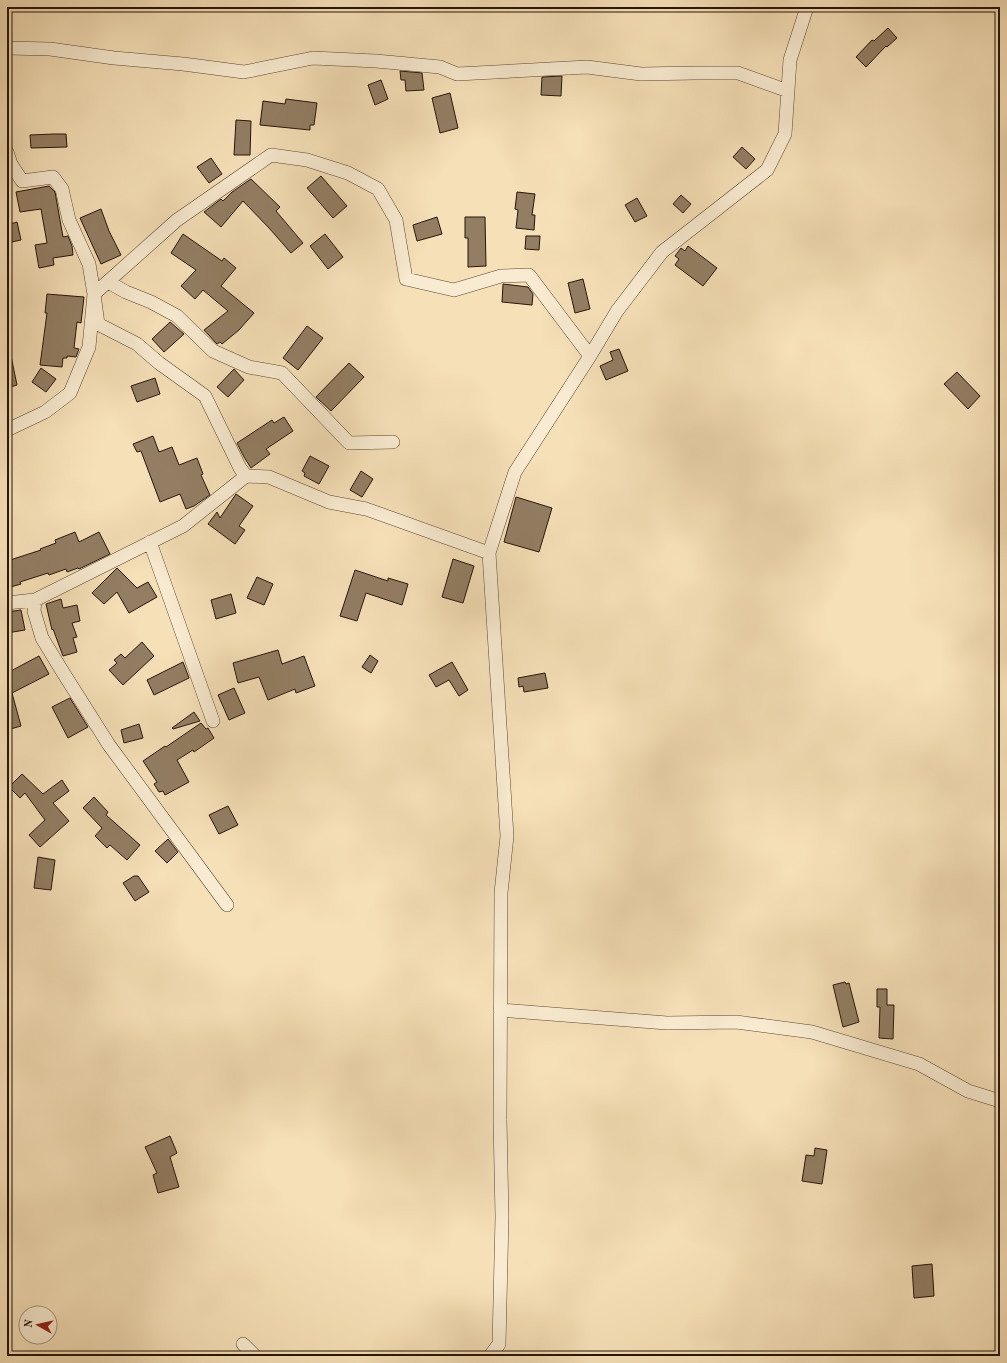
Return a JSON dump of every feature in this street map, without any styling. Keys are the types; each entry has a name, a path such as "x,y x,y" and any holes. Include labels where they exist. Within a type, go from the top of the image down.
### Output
{"street":[{"path":"490,1356 499,1344 502,1217 500,1120 501,893 507,836 489,553 515,472 590,356 617,311 662,252 767,170 784,134 790,60 807,7"},
{"path":"7,48 50,49 244,72 313,58 376,61 440,67 457,74 587,67 641,74 694,72 738,73 788,92"},
{"path":"7,152 11,164 22,181 53,177 62,189 69,220 89,264 98,324 136,344 159,363 205,396 240,468 246,476"},
{"path":"7,430 45,412 70,392 88,347 94,294 177,220 271,155 307,160 348,173 378,189 396,220 406,279 454,290 501,276 530,275 590,356"},
{"path":"108,282 177,316 213,351 249,367 282,373 349,443 393,442"},
{"path":"7,603 35,600 183,526 246,476 269,477 330,502 366,509 489,553"},
{"path":"150,542 213,721"},
{"path":"35,600 34,612 42,638 64,674 109,745 227,905"},
{"path":"500,1010 667,1023 736,1022 812,1032 919,1064 968,1091 1000,1100"},
{"path":"243,1344 255,1356"}],"building":[{"path":"888,28 897,38 887,47 886,46 866,67 856,57 872,40 874,41"},
{"path":"400,71 422,73 424,90 406,91 405,80 401,80"},
{"path":"562,76 561,96 541,95 542,77"},
{"path":"381,80 388,99 375,105 368,85"},
{"path":"450,93 458,128 440,133 432,98"},
{"path":"286,99 317,103 314,125 310,125 310,130 260,125 263,101 285,104"},
{"path":"236,120 251,121 250,155 234,155"},
{"path":"66,134 67,147 31,148 30,135"},
{"path":"742,147 755,159 746,169 733,157"},
{"path":"211,158 222,174 209,183 197,167"},
{"path":"321,176 347,206 333,218 307,188"},
{"path":"251,179 280,207 276,211 303,243 291,253 243,201 221,227 204,212 221,199 223,201 232,192"},
{"path":"49,186 55,192 63,237 68,236 72,246 73,255 53,258 54,265 39,268 35,245 47,243 41,209 20,212 16,192"},
{"path":"517,192 535,194 532,215 535,215 534,230 516,228 518,210 515,209"},
{"path":"681,195 691,204 683,213 673,204"},
{"path":"637,198 647,216 635,222 625,205"},
{"path":"101,209 109,231 121,255 101,264 80,218"},
{"path":"437,217 442,234 417,241 413,225"},
{"path":"465,217 485,217 486,266 468,267 468,238 465,238"},
{"path":"17,222 21,240 7,243 7,225"},
{"path":"183,234 222,261 224,258 236,268 221,286 254,313 239,330 222,344 220,342 217,344 204,330 228,311 203,290 195,299 181,286 196,270 171,253"},
{"path":"325,234 343,257 328,269 310,246"},
{"path":"526,236 540,236 539,250 525,249"},
{"path":"688,246 717,268 703,286 675,265 679,259 675,256 681,248 685,251"},
{"path":"583,279 590,309 575,313 568,283"},
{"path":"503,284 528,287 533,294 532,305 502,302"},
{"path":"47,294 84,297 81,323 77,322 74,348 79,349 76,357 67,356 67,358 63,358 62,367 40,365 47,313 45,313"},
{"path":"170,322 184,334 164,352 152,339"},
{"path":"307,326 323,338 298,370 283,358"},
{"path":"619,349 628,371 606,380 600,366 613,360 610,352"},
{"path":"11,356 17,385 7,388 7,357"},
{"path":"349,363 364,377 331,411 316,397"},
{"path":"41,368 56,379 46,392 32,382"},
{"path":"234,369 244,380 228,397 217,387"},
{"path":"957,372 980,396 968,409 944,384"},
{"path":"155,378 160,394 137,402 131,386"},
{"path":"284,417 293,431 266,449 270,454 251,468 237,443 272,420 274,423"},
{"path":"153,436 159,452 172,447 179,465 197,458 203,474 201,475 210,495 194,506 186,509 180,494 160,502 141,451 137,452 133,444"},
{"path":"310,456 329,466 319,484 304,476 305,473 302,471"},
{"path":"361,471 373,479 362,497 350,490"},
{"path":"236,494 253,506 239,526 245,530 235,544 208,524 217,512 220,518"},
{"path":"516,497 552,508 539,552 504,542"},
{"path":"75,532 79,542 99,532 110,554 79,569 78,568 67,572 66,569 49,575 48,573 7,588 7,561 41,550 40,549 56,543 55,540"},
{"path":"453,559 474,566 463,603 442,597"},
{"path":"117,568 137,588 148,582 157,597 129,613 117,592 104,604 92,593"},
{"path":"355,570 388,581 388,578 408,584 402,605 366,593 357,621 340,616"},
{"path":"257,577 273,584 264,605 247,598"},
{"path":"231,594 236,613 216,619 211,600"},
{"path":"61,599 63,608 77,605 80,621 72,623 77,637 73,638 77,652 63,656 53,629 52,630 46,604"},
{"path":"21,610 25,630 7,633 7,612"},
{"path":"142,642 154,656 123,685 109,670 117,663 114,660 121,654 125,658"},
{"path":"278,650 282,664 304,656 315,686 296,693 295,689 268,700 259,677 238,683 233,663"},
{"path":"370,655 378,661 371,673 362,667"},
{"path":"39,656 49,674 12,693 21,726 7,730 7,673"},
{"path":"183,662 189,678 154,695 147,680"},
{"path":"452,662 468,690 459,696 449,680 436,687 429,675"},
{"path":"545,673 548,688 524,692 523,686 519,687 518,678"},
{"path":"234,688 245,713 229,720 218,695"},
{"path":"70,698 88,727 68,738 52,707"},
{"path":"194,712 200,721 173,729 172,728"},
{"path":"201,723 206,729 208,728 214,738 194,752 193,750 177,760 189,782 165,795 163,791 159,792 154,784 157,782 143,761"},
{"path":"139,724 143,738 124,743 121,730"},
{"path":"22,774 43,794 62,780 69,791 53,803 69,821 40,847 29,835 45,820 25,793 20,798 9,787"},
{"path":"94,797 108,812 106,815 140,845 127,860 110,845 107,848 95,836 102,828 83,808"},
{"path":"228,806 238,825 219,834 209,815"},
{"path":"168,839 178,852 167,863 155,851"},
{"path":"38,857 55,860 51,890 34,888"},
{"path":"134,876 138,876 149,892 135,901 123,883"},
{"path":"845,982 846,984 849,983 859,1022 843,1027 833,985"},
{"path":"877,989 887,989 887,1005 894,1005 893,1039 879,1038 880,1007 877,1007"},
{"path":"170,1136 177,1153 170,1157 179,1187 158,1193 153,1175 157,1173 145,1147"},
{"path":"815,1148 827,1150 822,1184 802,1181 806,1155 814,1156"},
{"path":"932,1264 934,1296 914,1298 912,1266"}]}
